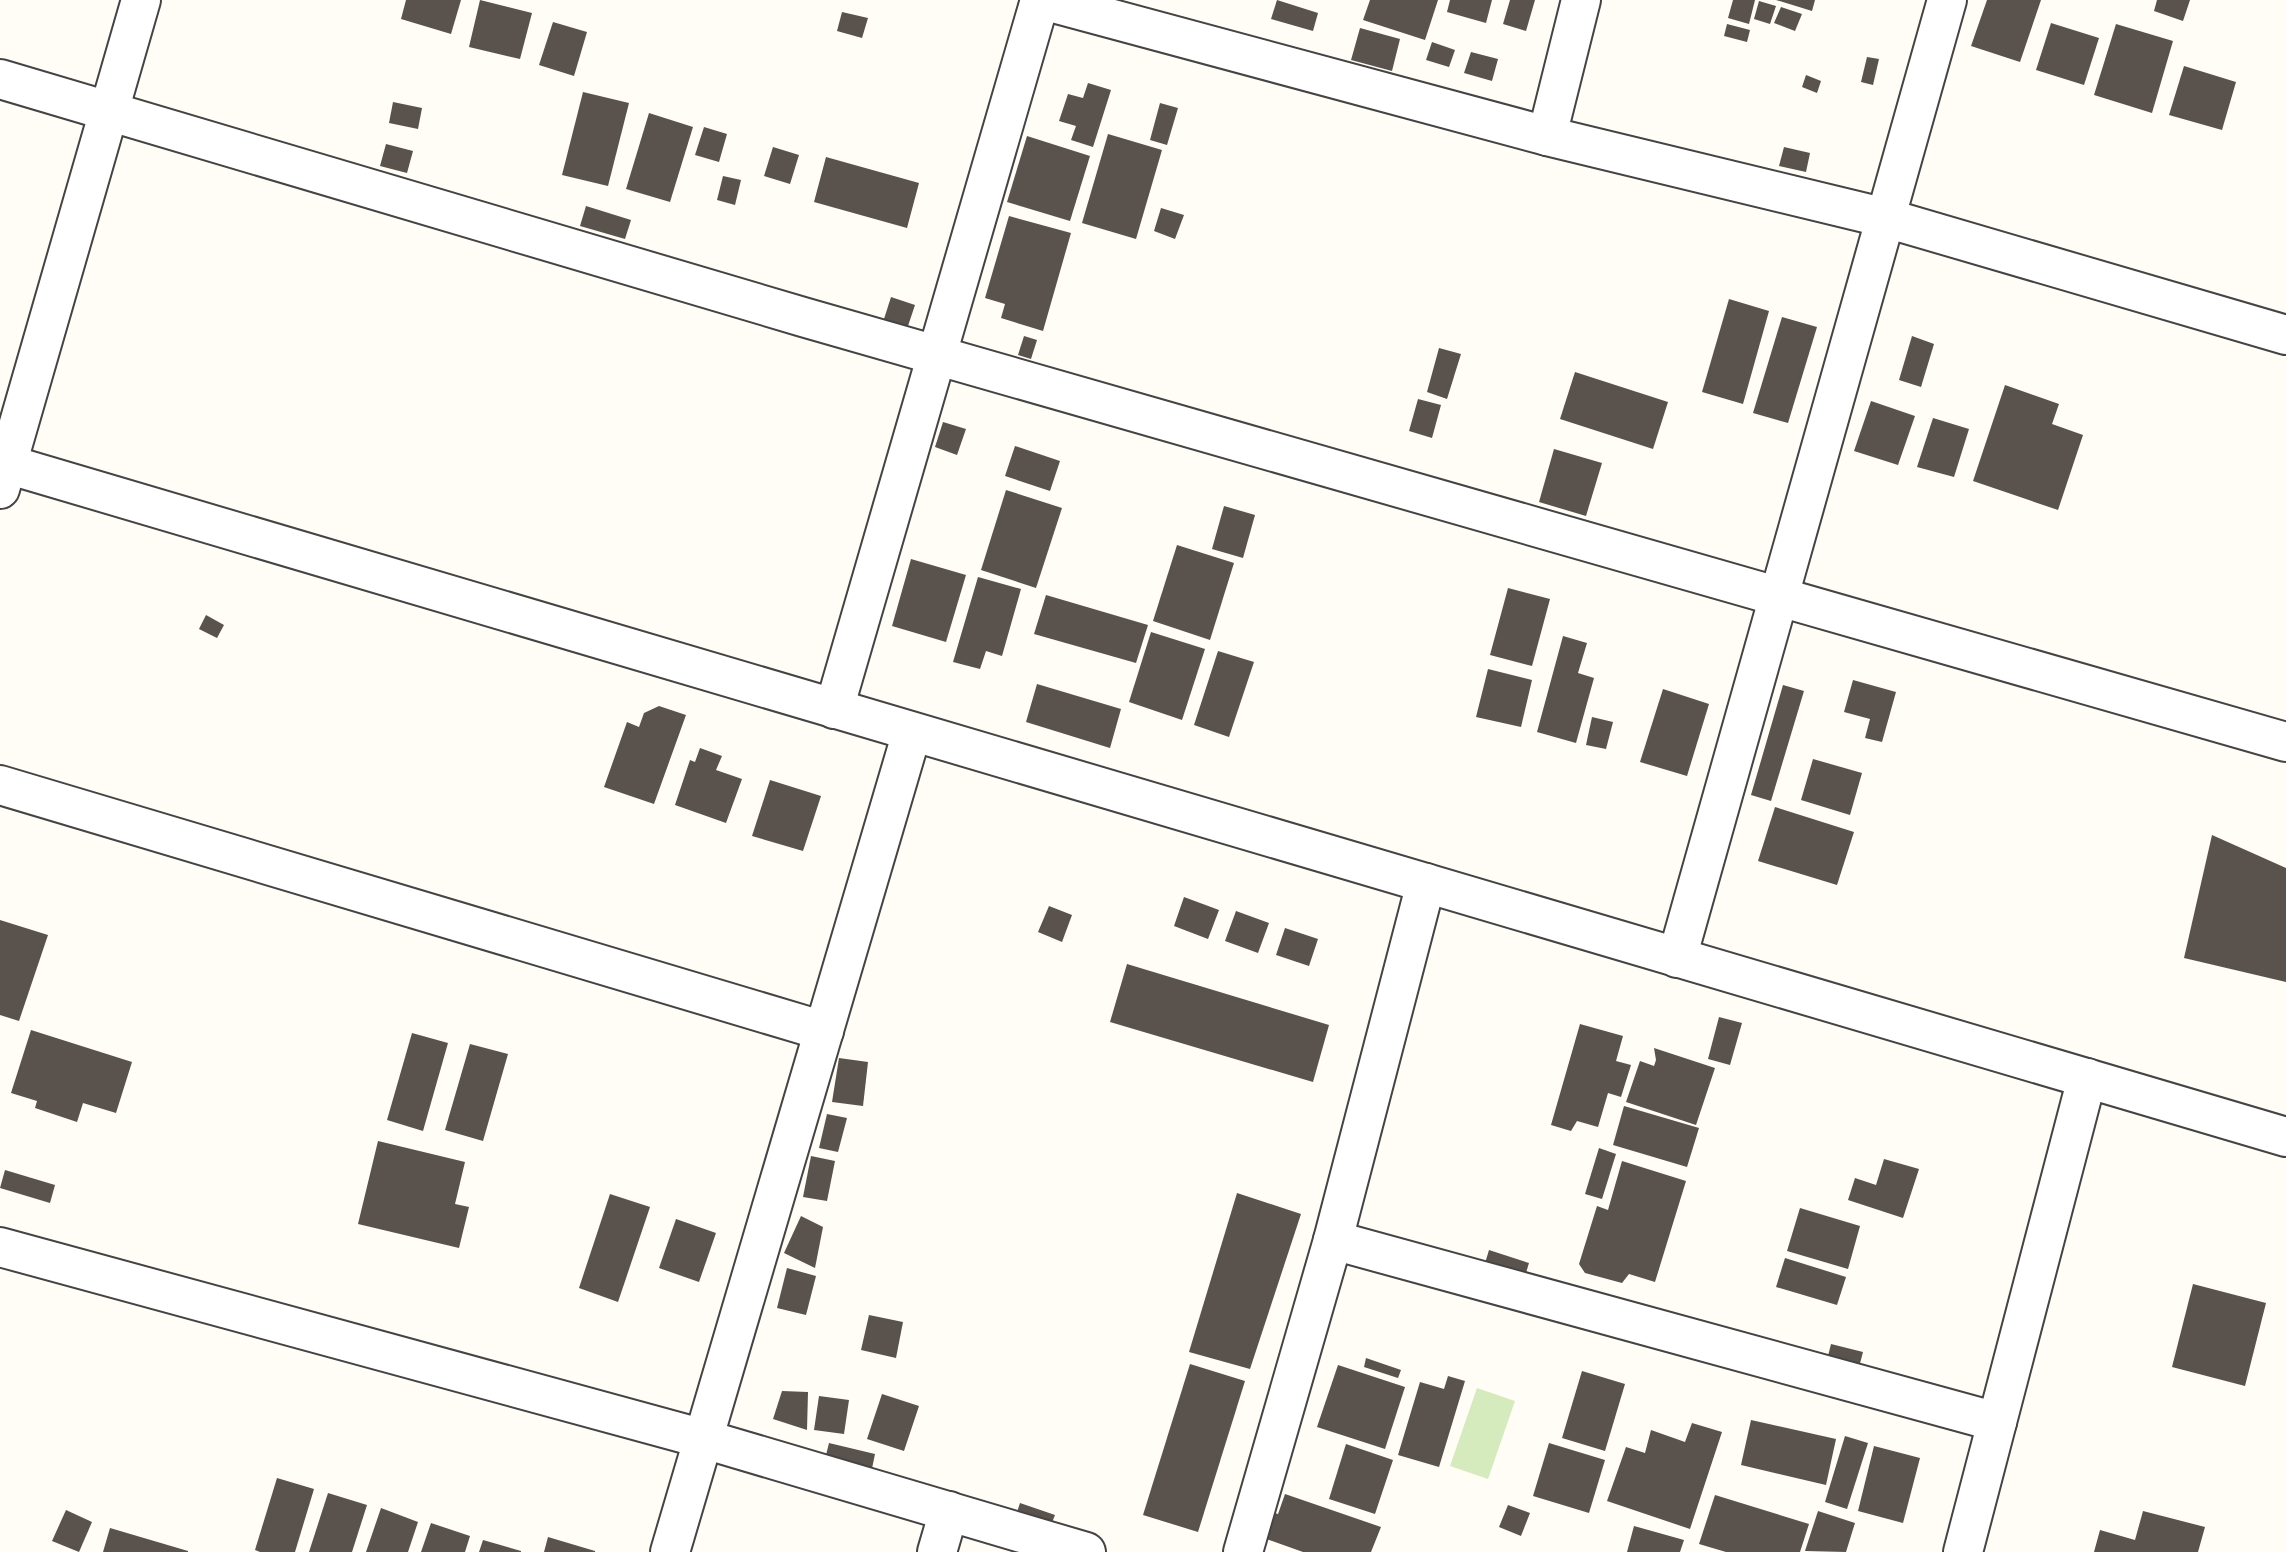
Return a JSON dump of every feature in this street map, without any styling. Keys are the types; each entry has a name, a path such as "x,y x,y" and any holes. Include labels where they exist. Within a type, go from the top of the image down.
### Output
{"street":[{"path":"141,0 2,472 834,709 2286,1137"},
{"path":"834,709 1041,0 1547,136 1886,218 2286,335"},
{"path":"1547,136 1581,0"},
{"path":"1677,958 1947,0"},
{"path":"0,79 803,317 2286,742"},
{"path":"670,1552 912,732"},
{"path":"0,785 824,1031"},
{"path":"1244,1552 1333,1240 1426,883"},
{"path":"1963,1552 2087,1078"},
{"path":"1333,1240 1997,1422"},
{"path":"0,1248 704,1439 1086,1552"},
{"path":"937,1552 949,1511"}],"green space":[{"path":"1477,1388 1515,1401 1488,1479 1450,1466"}],"building":[{"path":"406,0 461,0 451,34 401,19"},
{"path":"480,0 532,13 520,59 469,47"},
{"path":"1277,0 1318,13 1313,31 1271,19"},
{"path":"1370,0 1438,0 1425,40 1363,20"},
{"path":"1450,0 1492,0 1486,23 1447,12"},
{"path":"1510,0 1535,0 1526,31 1503,24"},
{"path":"1733,0 1755,0 1749,24 1728,18"},
{"path":"1776,0 1815,0 1812,11"},
{"path":"1987,0 2041,0 2020,62 1971,46"},
{"path":"2157,0 2190,0 2183,21 2154,11"},
{"path":"1759,1 1776,6 1770,24 1754,19"},
{"path":"1781,7 1802,14 1795,31 1774,23"},
{"path":"842,12 868,18 862,38 837,31"},
{"path":"553,22 587,32 574,76 539,65"},
{"path":"2051,23 2099,38 2084,85 2036,70"},
{"path":"1727,24 1750,30 1747,42 1724,36"},
{"path":"2116,24 2173,41 2152,113 2094,95"},
{"path":"1360,28 1400,39 1392,71 1351,60"},
{"path":"1432,42 1455,50 1449,67 1426,60"},
{"path":"1471,52 1498,59 1492,81 1464,73"},
{"path":"1867,57 1879,59 1873,85 1861,82"},
{"path":"2184,66 2236,82 2222,130 2169,115"},
{"path":"1806,75 1821,81 1817,93 1802,87"},
{"path":"1088,83 1111,90 1093,147 1071,140 1076,126 1059,121 1068,94 1083,98"},
{"path":"583,92 629,103 608,186 562,175"},
{"path":"393,102 422,108 418,129 389,123"},
{"path":"1160,103 1178,108 1167,145 1150,140"},
{"path":"649,113 693,127 670,202 626,189"},
{"path":"704,127 727,134 719,162 695,155"},
{"path":"1108,134 1162,150 1136,239 1082,223"},
{"path":"1027,136 1090,156 1070,221 1007,202"},
{"path":"386,144 413,151 407,173 380,166"},
{"path":"773,147 799,155 790,184 764,176"},
{"path":"1784,147 1810,153 1806,172 1779,166"},
{"path":"826,157 919,183 907,228 814,202"},
{"path":"723,176 741,180 735,205 717,200"},
{"path":"586,206 631,220 625,239 580,226"},
{"path":"1161,208 1184,215 1175,239 1154,231"},
{"path":"1009,216 1071,233 1043,331 1001,318 1005,304 985,298"},
{"path":"891,297 915,305 908,326 884,319"},
{"path":"1729,299 1769,311 1743,404 1702,392"},
{"path":"1782,317 1817,327 1788,423 1753,413"},
{"path":"1024,336 1037,340 1031,359 1018,355"},
{"path":"1912,336 1934,344 1921,387 1899,380"},
{"path":"1439,348 1461,354 1447,399 1427,392"},
{"path":"1575,372 1668,402 1653,449 1560,419"},
{"path":"2005,385 2059,404 2052,424 2083,435 2058,510 1973,481"},
{"path":"1418,399 1441,405 1432,438 1409,431"},
{"path":"1871,401 1915,416 1898,465 1854,451"},
{"path":"1933,418 1969,429 1954,477 1917,467"},
{"path":"943,422 966,429 957,455 935,447"},
{"path":"1015,446 1060,461 1050,491 1005,476"},
{"path":"1554,449 1602,463 1586,516 1539,502"},
{"path":"1006,490 1062,508 1036,588 981,570"},
{"path":"1224,506 1255,515 1243,558 1212,549"},
{"path":"1177,545 1234,563 1210,640 1153,621"},
{"path":"911,559 966,575 946,642 892,626"},
{"path":"978,577 1021,589 1002,656 986,651 980,669 953,662"},
{"path":"1508,588 1550,599 1532,666 1490,655"},
{"path":"1046,595 1148,625 1136,663 1034,634"},
{"path":"206,615 224,625 217,638 199,629"},
{"path":"1151,632 1205,649 1182,720 1129,702"},
{"path":"1563,636 1587,643 1578,673 1594,678 1576,743 1537,732"},
{"path":"1218,651 1254,662 1229,737 1194,725"},
{"path":"1488,669 1532,680 1521,727 1476,717"},
{"path":"1853,680 1896,692 1882,742 1865,738 1870,719 1844,712"},
{"path":"1037,684 1121,709 1110,748 1026,722"},
{"path":"1783,685 1804,691 1771,801 1751,795"},
{"path":"1663,689 1709,704 1687,776 1640,762"},
{"path":"659,706 686,715 654,804 604,787 627,722 639,727 644,713"},
{"path":"1592,717 1613,722 1606,749 1586,745"},
{"path":"700,748 722,756 716,770 742,779 726,823 675,805 690,760 695,762"},
{"path":"1813,759 1862,773 1850,815 1801,800"},
{"path":"770,780 821,796 803,851 752,836"},
{"path":"1775,807 1854,832 1837,885 1758,861"},
{"path":"2212,835 2286,868 2286,982 2184,958"},
{"path":"1184,897 1219,910 1208,939 1174,926"},
{"path":"1049,906 1072,915 1062,942 1038,932"},
{"path":"1236,911 1269,923 1258,953 1225,941"},
{"path":"0,920 48,935 19,1021 0,1015"},
{"path":"1285,928 1318,939 1309,966 1276,955"},
{"path":"1127,964 1329,1025 1313,1082 1110,1022"},
{"path":"1719,1017 1742,1023 1730,1065 1708,1059"},
{"path":"1580,1024 1623,1036 1616,1061 1631,1065 1621,1097 1608,1093 1598,1127 1577,1121 1571,1131 1551,1125"},
{"path":"31,1030 132,1062 116,1113 83,1103 77,1122 35,1108 37,1101 11,1093"},
{"path":"412,1033 448,1043 423,1131 387,1120"},
{"path":"470,1044 508,1054 483,1141 445,1130"},
{"path":"1654,1048 1715,1068 1696,1125 1626,1102 1640,1061 1654,1066"},
{"path":"839,1058 868,1062 863,1106 832,1102"},
{"path":"1624,1106 1699,1128 1687,1167 1613,1145"},
{"path":"827,1114 847,1118 838,1152 819,1148"},
{"path":"378,1141 465,1162 455,1204 469,1207 459,1248 358,1224"},
{"path":"1599,1148 1616,1154 1602,1199 1585,1194"},
{"path":"811,1156 835,1161 827,1201 803,1197"},
{"path":"1884,1159 1919,1169 1903,1218 1848,1200 1855,1178 1876,1185"},
{"path":"1622,1161 1686,1181 1655,1282 1629,1274 1622,1283 1585,1273 1579,1264 1597,1206 1608,1210"},
{"path":"5,1170 55,1185 50,1203 0,1188"},
{"path":"1237,1193 1301,1214 1250,1369 1189,1352"},
{"path":"610,1194 650,1207 618,1302 579,1288"},
{"path":"1800,1208 1860,1226 1848,1269 1787,1251"},
{"path":"801,1216 823,1227 815,1268 784,1253"},
{"path":"676,1219 716,1233 699,1282 659,1268"},
{"path":"1489,1250 1529,1263 1522,1286 1482,1273"},
{"path":"1785,1258 1846,1277 1837,1305 1776,1287"},
{"path":"787,1268 816,1276 806,1315 777,1308"},
{"path":"2193,1284 2266,1303 2245,1386 2172,1367"},
{"path":"869,1315 903,1322 896,1358 861,1350"},
{"path":"1831,1344 1863,1352 1857,1375 1825,1368"},
{"path":"1366,1358 1401,1370 1398,1378 1364,1367"},
{"path":"1190,1364 1245,1381 1198,1532 1143,1515"},
{"path":"1338,1365 1405,1387 1385,1449 1317,1427"},
{"path":"1582,1371 1625,1384 1605,1451 1562,1438"},
{"path":"1448,1376 1465,1381 1439,1467 1398,1455 1420,1382 1444,1389"},
{"path":"782,1391 808,1392 807,1430 773,1419"},
{"path":"882,1394 919,1406 904,1451 867,1439"},
{"path":"819,1396 849,1400 844,1434 814,1430"},
{"path":"1751,1420 1836,1439 1826,1485 1741,1465"},
{"path":"1692,1423 1722,1432 1690,1529 1607,1501 1626,1447 1645,1453 1651,1430 1685,1442"},
{"path":"1845,1436 1868,1443 1847,1509 1825,1502"},
{"path":"829,1443 875,1454 869,1483 822,1471"},
{"path":"1549,1443 1605,1460 1589,1513 1533,1496"},
{"path":"1346,1444 1393,1460 1375,1514 1329,1499"},
{"path":"1874,1446 1920,1458 1903,1523 1858,1511"},
{"path":"277,1478 314,1489 295,1552 255,1550"},
{"path":"328,1493 367,1505 352,1552 309,1552"},
{"path":"1285,1494 1381,1527 1371,1552 1303,1552 1261,1537 1267,1511 1278,1514"},
{"path":"1715,1495 1809,1524 1800,1552 1726,1552 1699,1544"},
{"path":"1020,1503 1055,1515 1047,1535 1013,1524"},
{"path":"1508,1505 1530,1513 1521,1536 1499,1527"},
{"path":"381,1508 418,1522 408,1552 366,1552"},
{"path":"66,1510 92,1522 79,1552 52,1541"},
{"path":"1818,1511 1855,1523 1846,1552 1805,1551"},
{"path":"2143,1511 2205,1527 2198,1552 2094,1552 2100,1530 2135,1540"},
{"path":"431,1523 470,1536 465,1552 421,1552"},
{"path":"1634,1526 1684,1540 1680,1552 1627,1552"},
{"path":"110,1528 188,1551 188,1552 103,1552"},
{"path":"548,1537 595,1551 595,1552 544,1552"},
{"path":"483,1540 521,1551 521,1552 479,1552"}]}
